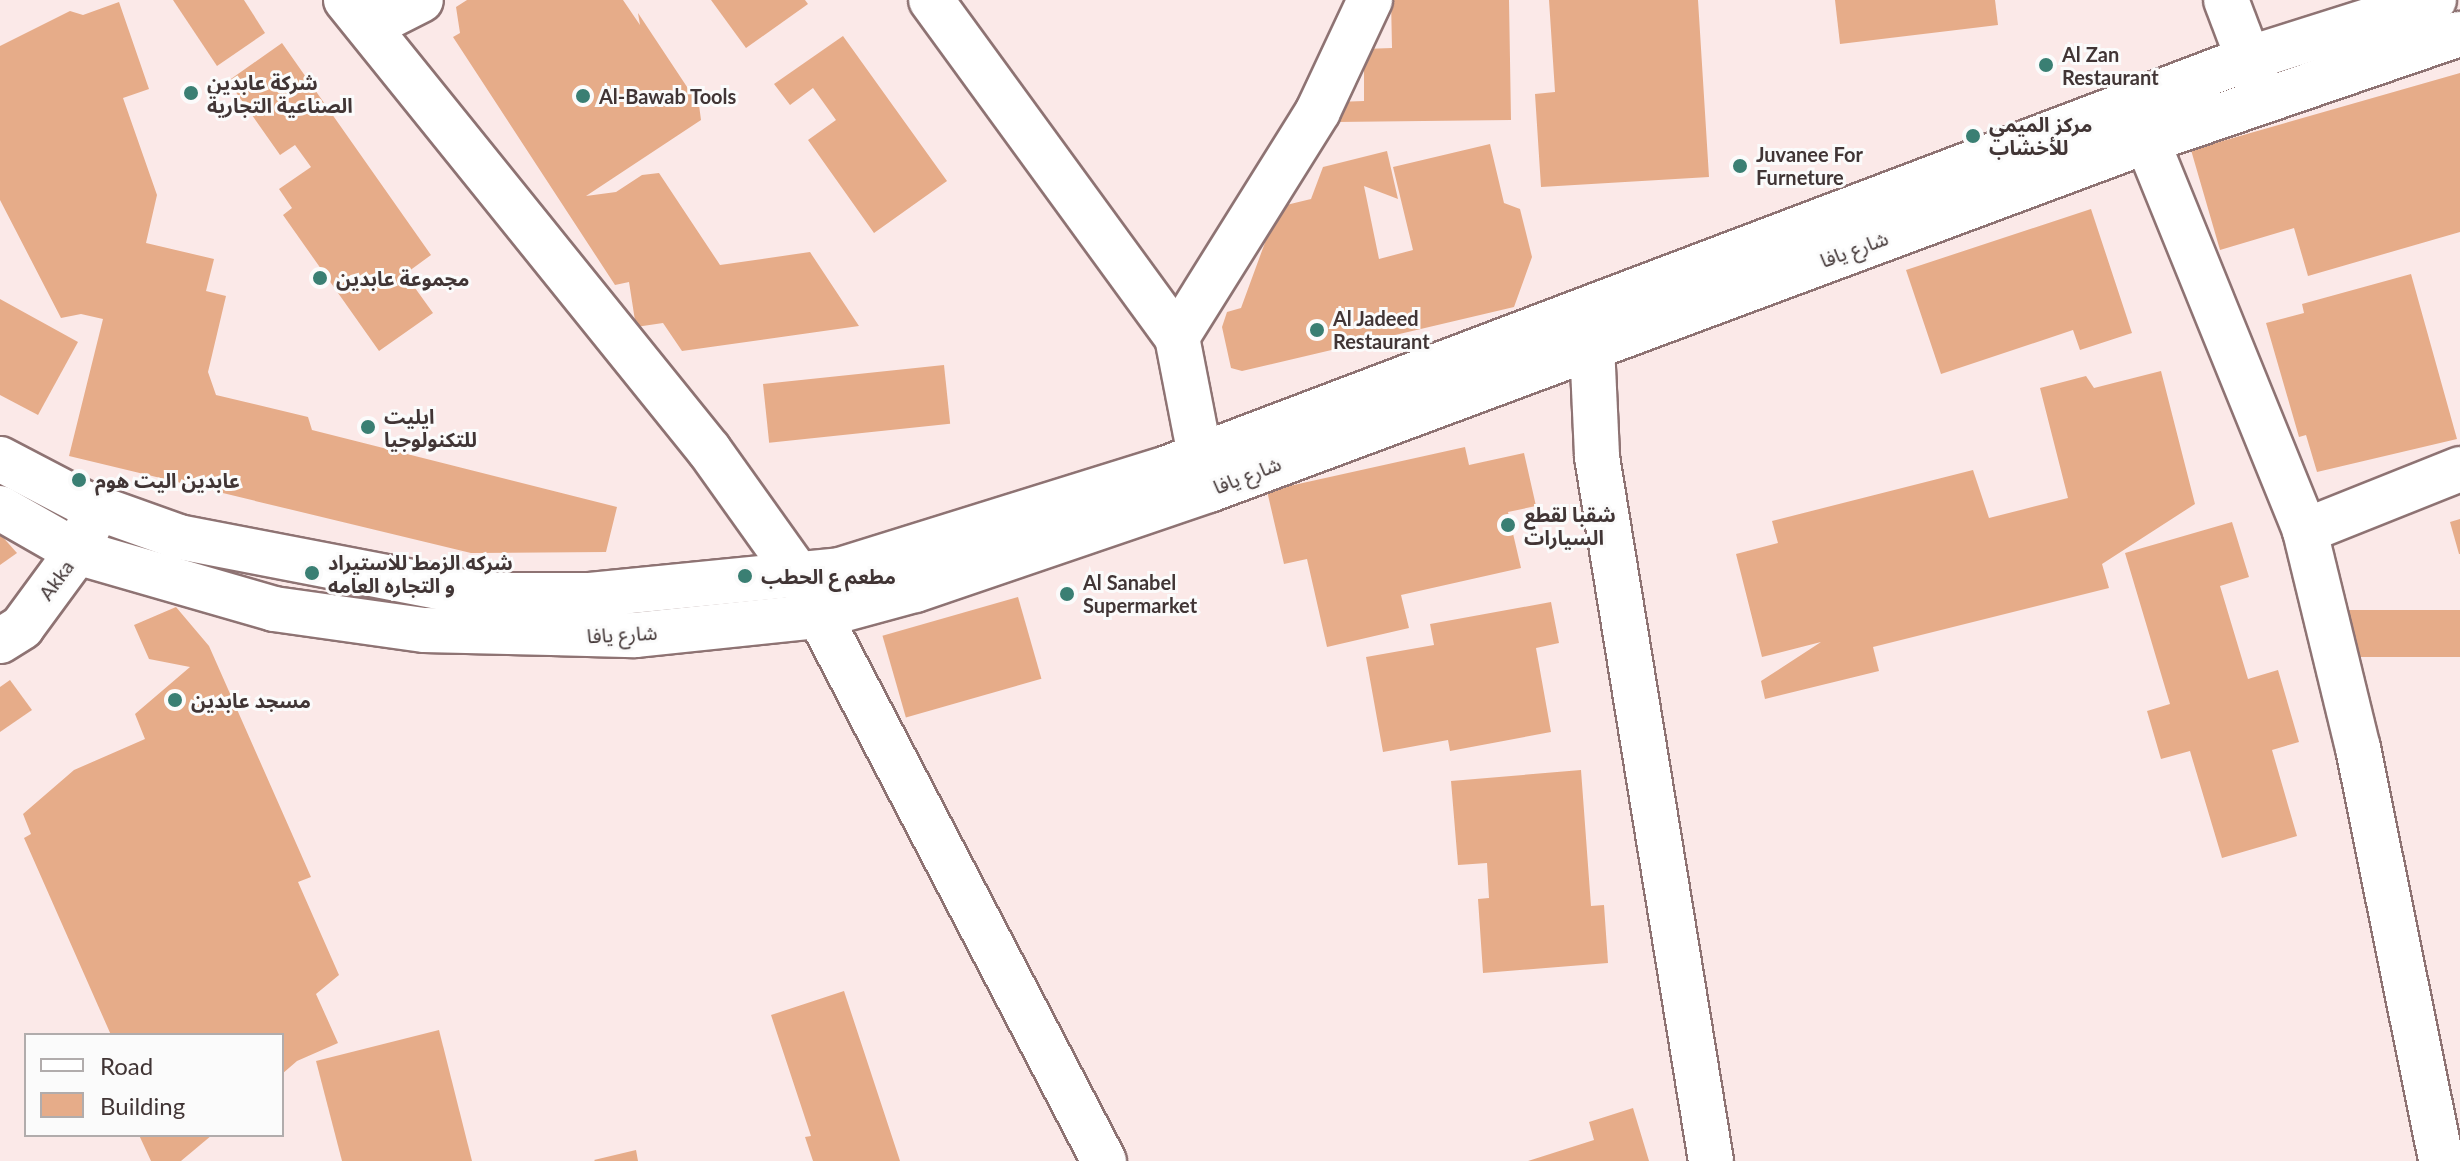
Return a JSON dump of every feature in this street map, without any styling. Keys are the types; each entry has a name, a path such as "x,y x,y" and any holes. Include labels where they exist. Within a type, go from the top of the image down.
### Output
{"main road":[{"path":"421,0 358,13 709,450 798,575 1095,1154"},
{"path":"931,0 1177,337 1200,455"},
{"path":"1177,337 1318,111 1370,0"},
{"path":"2226,0 2263,99"},
{"name":"شارع يافا","path":"0,459 97,508 179,537 480,595 590,595 840,570 1200,455 2247,59 2434,0"},
{"name":"شارع يافا","path":"0,508 77,552 274,609 424,630 635,635 819,616 915,590 1209,490 2147,141 2460,34"},
{"path":"2147,141 2305,531 2358,748 2441,1161"},
{"path":"1592,345 1597,457 1711,1161"},
{"path":"2305,531 2460,469"},
{"name":"Akka","path":"0,641 22,627 77,552 97,508"}],"building":[{"path":"173,0 244,0 265,33 217,66"},
{"path":"467,0 623,0 640,25 638,13 699,105 701,120 586,196 616,192 642,175 659,173 720,265 810,252 859,326 682,351 663,323 636,327 629,282 615,285 453,37 460,33 456,7"},
{"path":"711,0 805,0 808,4 746,48"},
{"path":"1391,0 1509,0 1511,120 1336,122 1336,102 1364,101 1364,49 1392,48"},
{"path":"1549,0 1698,0 1709,177 1541,187 1535,94 1555,92"},
{"path":"1835,0 1995,0 1998,25 1840,44"},
{"path":"119,2 149,89 123,98 157,195 146,243 214,259 206,291 226,296 208,372 216,395 308,417 312,430 617,507 606,552 471,553 69,456 103,319 81,314 61,318 0,200 0,46 70,11 83,15"},
{"path":"843,36 947,181 874,233 808,140 836,120 813,88 790,105 774,84"},
{"path":"282,43 431,255 405,274 433,313 379,351 283,215 292,208 279,189 311,167 295,145 280,155 228,81"},
{"path":"2460,73 2460,232 2308,276 2294,228 2220,250 2191,150"},
{"path":"1490,144 1504,203 1520,209 1532,257 1514,307 1242,371 1231,368 1222,327 1227,312 1241,308 1278,207 1311,199 1323,167 1387,151 1398,199 1364,186 1379,259 1413,250 1393,167"},
{"path":"2091,209 2132,333 2080,350 2073,330 1941,374 1906,270"},
{"path":"2411,274 2457,439 2317,472 2306,435 2299,437 2266,323 2304,313 2302,304"},
{"path":"0,299 78,342 38,415 0,395"},
{"path":"944,365 950,424 769,443 763,384"},
{"path":"2161,371 2195,504 2102,564 2109,588 1873,647 1879,671 1765,699 1761,681 1821,642 1762,657 1736,554 1778,543 1772,521 1973,470 1989,518 2068,498 2040,388 2086,376 2094,388"},
{"path":"1465,447 1469,465 1524,453 1536,506 1508,512 1521,568 1401,595 1409,628 1327,647 1307,559 1284,564 1267,491"},
{"path":"2460,519 2460,554 2459,554 2450,522"},
{"path":"2232,522 2249,577 2220,586 2248,679 2278,670 2299,742 2272,750 2297,836 2222,858 2190,751 2161,759 2147,711 2170,704 2125,553"},
{"path":"0,534 17,553 0,565"},
{"path":"1018,597 1041,679 906,718 882,636"},
{"path":"1551,602 1559,643 1536,648 1551,732 1450,751 1448,740 1383,752 1366,657 1434,645 1430,624"},
{"path":"176,607 209,646 311,877 298,882 339,975 316,994 338,1043 297,1061 284,1072 284,1033 110,1033 24,838 31,834 23,814 74,770 145,739 135,714 190,667 149,659 134,625"},
{"path":"2343,610 2460,610 2460,657 2343,657"},
{"path":"10,680 32,710 0,732 0,687"},
{"path":"1581,770 1591,906 1604,905 1608,963 1483,973 1478,899 1489,898 1487,863 1458,865 1451,781"},
{"path":"844,991 900,1161 813,1161 805,1137 811,1136 771,1015"},
{"path":"439,1030 472,1161 342,1161 316,1061"},
{"path":"1633,1108 1649,1161 1528,1161 1594,1140 1589,1122"},
{"path":"140,1137 210,1137 181,1161 151,1161"},
{"path":"636,1150 638,1161 594,1160"}],"place":[{"name":"Al Zan Restaurant","path":"2046,65"},
{"name":"شركة عابدين الصناعية التجارية","path":"191,93"},
{"name":"Al-Bawab Tools","path":"583,96"},
{"name":"مركز الميمي للأخشاب","path":"1973,136"},
{"name":"Juvanee For Furneture","path":"1740,166"},
{"name":"مجموعة عابدين","path":"320,278"},
{"name":"Al Jadeed Restaurant","path":"1317,330"},
{"name":"ايليت للتكنولوجيا","path":"368,427"},
{"name":"عابدين اليت هوم","path":"79,480"},
{"name":"شقبا لقطع السيارات","path":"1508,525"},
{"name":"شركه الزمط للاستيراد و التجاره العامه","path":"312,573"},
{"name":"مطعم ع الحطب","path":"745,576"},
{"name":"Al Sanabel Supermarket","path":"1067,594"},
{"name":"مسجد عابدين","path":"175,700"}]}
